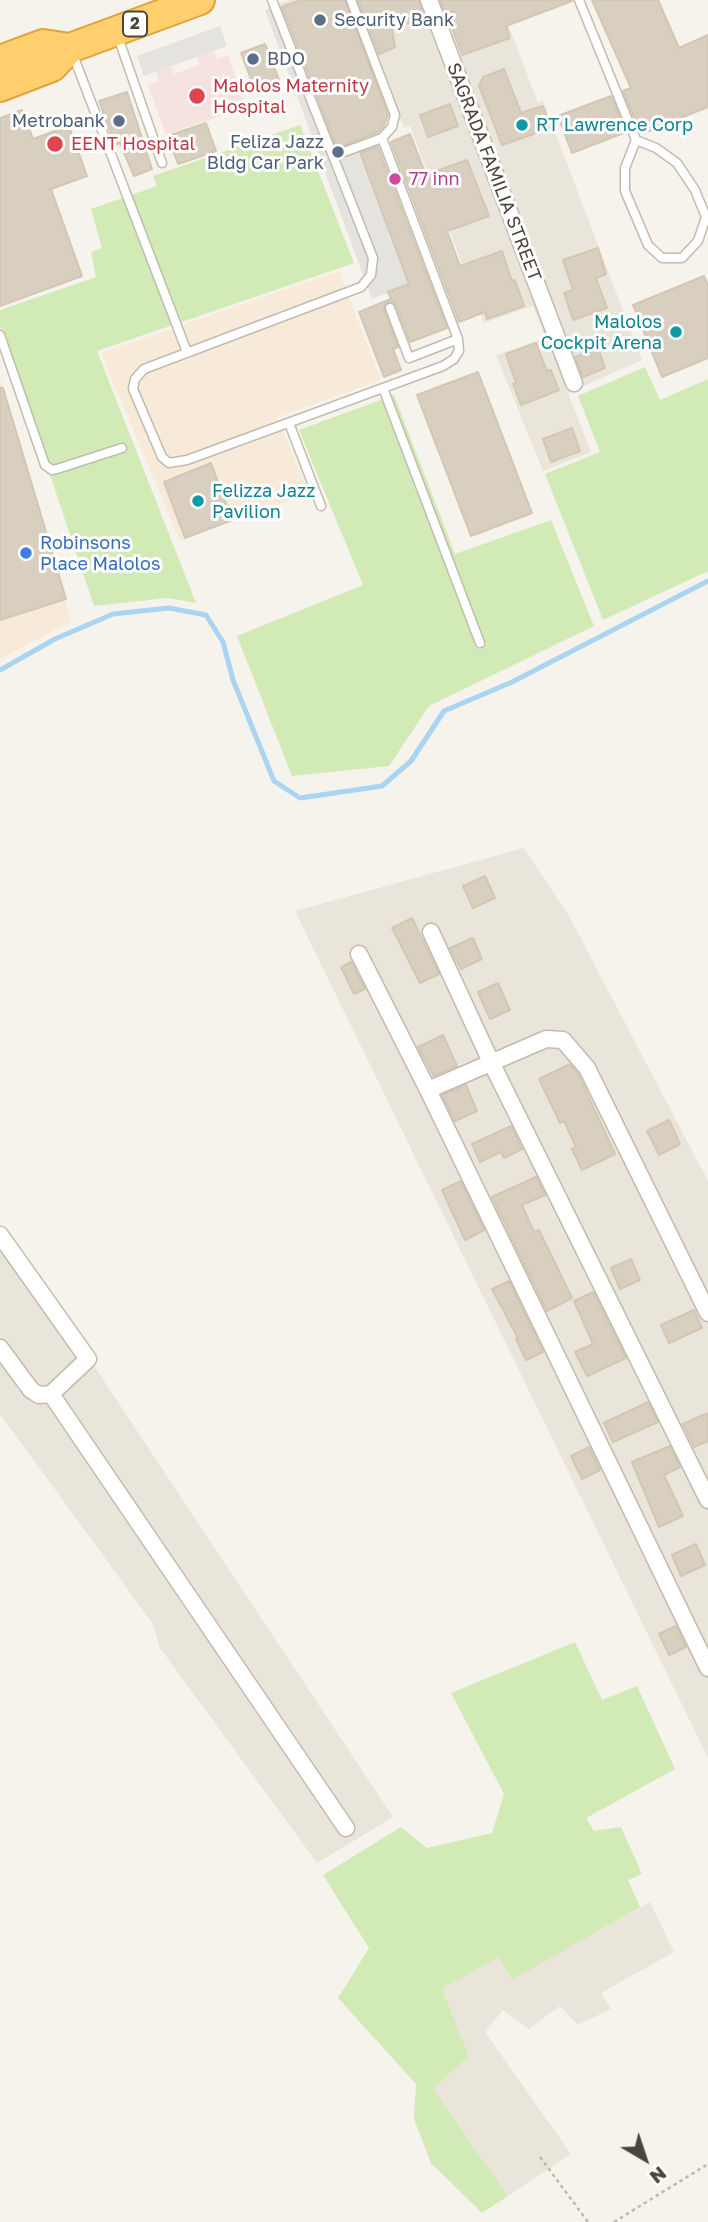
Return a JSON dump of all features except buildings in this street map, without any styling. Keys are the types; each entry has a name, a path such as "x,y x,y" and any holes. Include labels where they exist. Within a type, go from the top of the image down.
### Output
{"highway":[{"name":"2","path":"0,87 52,67 70,48 200,0"},
{"name":"2","path":"0,60 43,44 70,48"}],"street":[{"name":"SAGRADA FAMILIA STREET","path":"429,0 574,383"},
{"path":"431,932 491,1062 708,1500"},
{"path":"359,954 428,1090 708,1668"},
{"path":"428,1090 546,1039 563,1040 587,1068 708,1313"},
{"path":"0,1236 88,1359 51,1394 39,1395 31,1391 0,1348"},
{"path":"51,1394 346,1828"}],"lane":[{"path":"272,0 373,258 371,275 361,288 144,369 135,379 133,389 162,457 169,463 187,460 289,423 443,366 454,359 459,351 458,339 382,138"},
{"path":"333,156 382,138 392,127 395,115 351,0"},
{"path":"579,0 636,140 625,169 625,191 648,246 662,258 682,258 698,241 706,217 695,190 677,163 656,148 636,140"},
{"path":"116,31 162,163"},
{"path":"70,48 187,352"},
{"path":"390,308 409,358 458,339"},
{"path":"0,335 45,465 52,470 57,469 122,448"},
{"path":"383,388 480,643"},
{"path":"289,423 321,506"}],"path":[{"path":"540,2157 588,2222"},
{"path":"614,2222 708,2164"}],"shaded area":[{"name":"Feliza Jazz Bldg Car Park","path":"290,0 347,0 286,21 336,148 354,142 409,284 372,299 265,10"},
{"path":"353,0 499,0 538,103 543,101 642,360 568,393 591,452 543,471 496,355 545,338 533,306 484,323 410,126 404,128"},
{"path":"220,26 227,46 144,76 137,56"},
{"name":"Malolos Maternity Hospital","path":"214,51 217,59 228,55 246,107 166,135 148,85 159,81 156,72 171,66 174,74 199,65 197,56"},
{"path":"339,271 381,380 277,417 309,493 180,541 101,353"},
{"name":"Robinsons Place Malolos","path":"0,378 40,507 71,621 0,659"},
{"path":"524,848 569,916 708,1181 708,1758 295,911"},
{"path":"0,1224 393,1817 317,1863 160,1648 153,1624 0,1414"},
{"path":"650,1902 674,1952 601,1993 611,2009 578,2025 560,2006 529,2029 503,2010 485,2032 571,2154 508,2196 433,2089 469,2056 442,1989 499,1957 512,1979"}],"green space":[{"path":"300,125 354,263 97,351 196,603 167,598 94,606 0,326 0,310 96,277 91,252 102,248 91,209 157,186 153,176"},
{"path":"645,367 660,400 708,379 708,571 603,620 545,474 600,452 578,396"},
{"path":"394,395 455,554 551,520 594,626 429,706 389,766 292,776 237,636 363,585 299,430"},
{"path":"575,1642 602,1700 637,1686 675,1769 586,1818 594,1831 621,1827 642,1874 628,1880 640,1907 512,1980 499,1957 442,1989 469,2056 433,2089 508,2196 482,2213 431,2163 414,2119 416,2084 338,1998 369,1948 323,1875 401,1827 427,1848 492,1833 504,1794 451,1693"}],"waterway":[{"path":"0,670 55,639 113,614 169,608 206,615 223,642 233,680 274,781 300,798 382,786 411,761 444,711 512,682 708,581"}],"place":[{"name":"Security Bank","path":"320,20"},
{"name":"BDO","path":"253,59"},
{"name":"Malolos Maternity Hospital","path":"197,96"},
{"name":"Metrobank","path":"119,121"},
{"name":"RT Lawrence Corp","path":"522,125"},
{"name":"EENT Hospital","path":"55,144"},
{"name":"Feliza Jazz Bldg Car Park","path":"338,152"},
{"name":"77 inn","path":"395,179"},
{"name":"Malolos Cockpit Arena","path":"676,332"},
{"name":"Felizza Jazz Pavilion","path":"198,501"},
{"name":"Robinsons Place Malolos","path":"26,553"}]}
